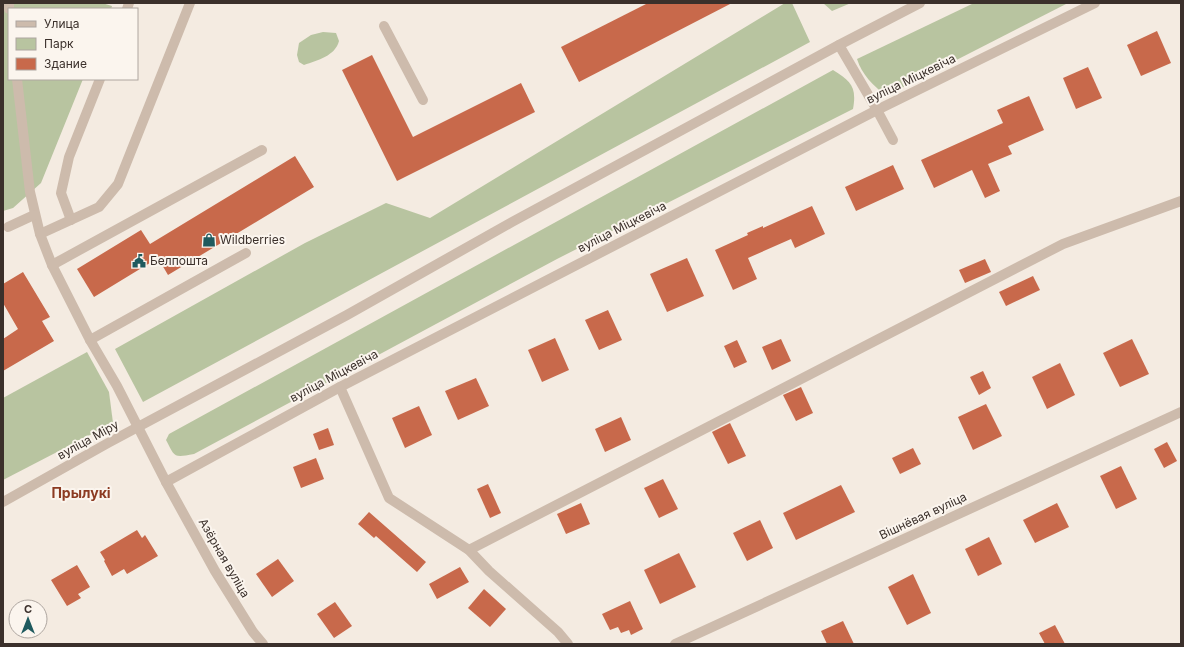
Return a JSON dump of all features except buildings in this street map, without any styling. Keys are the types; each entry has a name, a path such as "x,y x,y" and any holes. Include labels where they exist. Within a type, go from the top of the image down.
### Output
{"street":[{"path":"40,234 99,207 118,184 190,3"},
{"name":"вуліца Міру","path":"3,502 138,427 347,315 519,218 839,45 920,3"},
{"name":"вуліца Міцкевіча","path":"166,482 340,387 877,110 1095,3"},
{"path":"384,26 424,100"},
{"path":"839,45 877,110 892,140"},
{"name":"Азёрная вуліца","path":"17,80 34,215 52,265 90,340 118,386 166,482 215,571 253,632 263,644"},
{"path":"71,220 61,193 69,157 100,80"},
{"path":"52,265 262,150"},
{"path":"470,550 1063,244 1181,201"},
{"path":"8,227 34,215"},
{"path":"90,340 246,253"},
{"path":"340,387 389,498 470,550 489,571 558,632 568,644"},
{"name":"Вішнёвая вуліца","path":"675,644 1181,412"}],"green space":[{"path":"3,3 102,3 112,6 111,8 8,8 8,80 83,80 41,183 13,208 3,211"},
{"path":"785,3 792,3 810,42 143,402 115,349 305,243 386,203 430,218"},
{"path":"823,3 851,3 832,11"},
{"path":"974,3 1068,3 886,96 872,84 859,65 857,59"},
{"path":"323,32 336,33 339,41 334,50 325,57 304,65 299,62 297,55 299,43 311,35"},
{"path":"833,70 851,85 854,95 853,109 557,259 194,454 178,456 171,450 166,440 169,434"},
{"path":"87,352 109,392 113,423 3,480 3,398"}],"place":[{"name":"Wildberries","path":"209,240"},
{"name":"Белпошта","path":"139,261"}],"district":[{"name":"Прылукі","path":"81,493"}]}
